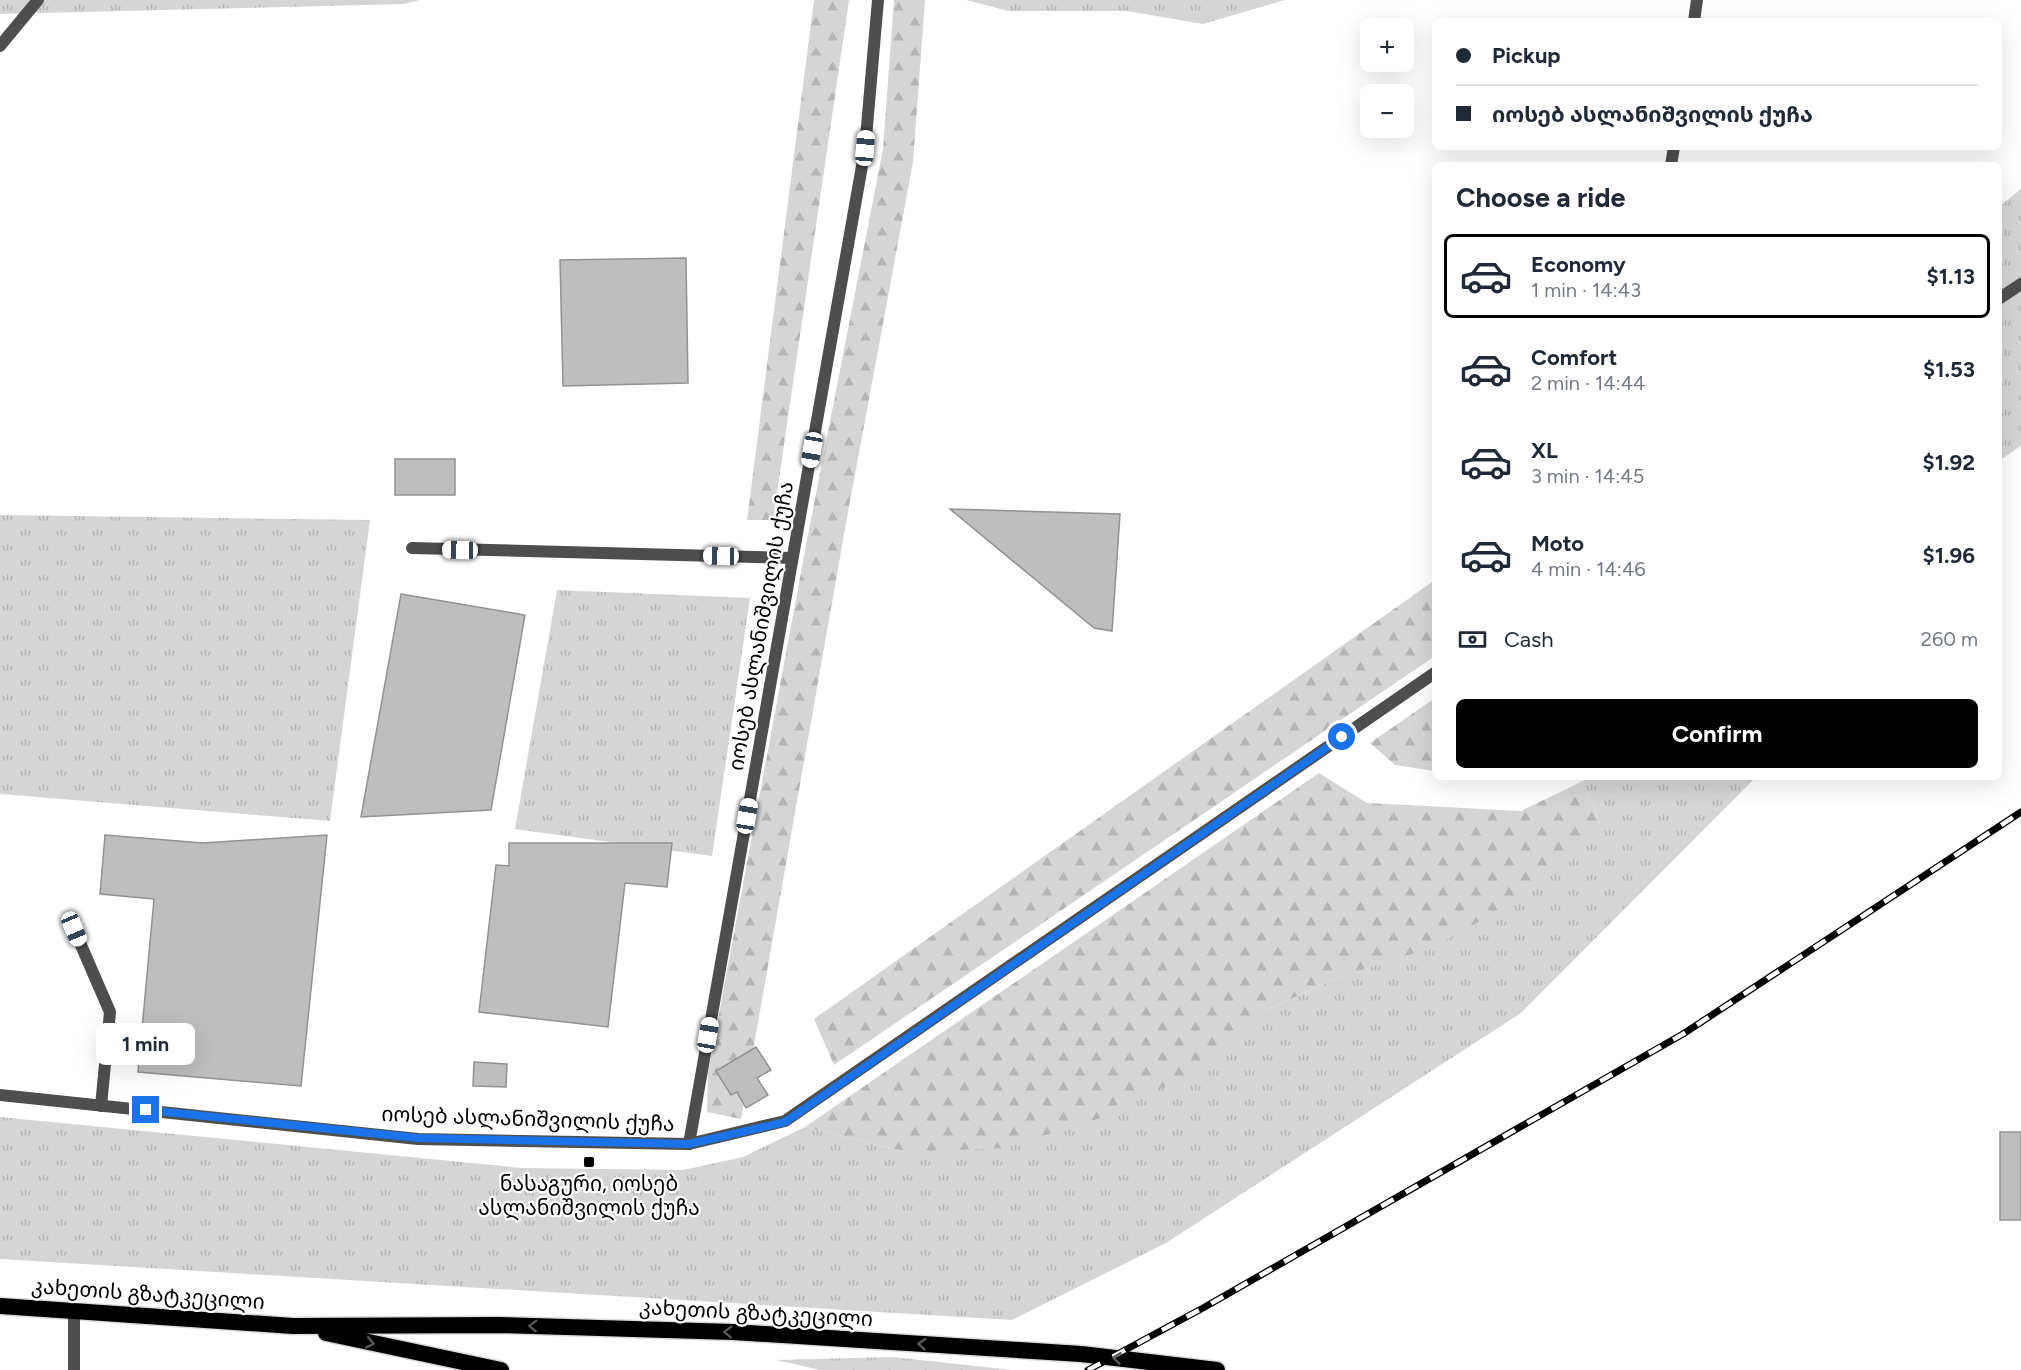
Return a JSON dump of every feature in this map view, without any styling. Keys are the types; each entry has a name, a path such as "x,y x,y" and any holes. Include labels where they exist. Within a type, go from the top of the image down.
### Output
{"highway":[{"name":"კახეთის გზატკეცილი","path":"0,1306 292,1326 498,1325 733,1332 1081,1353 1217,1370"},
{"name":"კახეთის გზატკეცილი","path":"292,1326 501,1370"}],"street":[{"path":"0,46 38,0"},
{"name":"იოსებ ასლანიშვილის ქუჩა","path":"0,1095 418,1138 689,1144 865,148 878,0"},
{"path":"1694,18 1697,0"},
{"path":"2002,297 2021,284"},
{"path":"412,549 792,558"},
{"path":"689,1144 785,1122 1432,675"},
{"path":"74,929 110,1012 101,1106"},
{"path":"74,1311 74,1370"}],"green space":[{"path":"0,0 420,0 404,4 0,14"},
{"path":"814,0 849,0 773,520 747,520"},
{"path":"894,0 925,0 913,162 848,512 741,1119 707,1112 708,1073 807,540 883,149"},
{"path":"966,0 1285,0 1203,24 1127,11 1008,11"},
{"path":"2021,189 2021,446 2002,459 2002,204"},
{"path":"0,515 370,520 330,821 0,794"},
{"path":"1432,582 1432,658 834,1065 814,1019"},
{"path":"557,590 750,598 712,856 515,829"},
{"path":"1432,700 1432,771 1395,765 1370,743"},
{"path":"1319,773 1367,803 1521,811 1583,781 1600,823 1574,859 1504,908 1431,948 1342,976 1264,1011 1223,1057 1107,1116 1004,1148 907,1152 805,1127"},
{"path":"1753,780 1521,1013 1166,1243 1012,1320 0,1259 0,1117 522,1168 683,1170 743,1157 805,1127 907,1152 1222,1057 1264,1011 1342,976 1600,823 1583,781"},
{"path":"893,1357 1012,1370 820,1370 776,1360"}],"building":[{"path":"686,258 688,383 563,386 560,260"},
{"path":"395,459 455,459 455,495 395,495"},
{"path":"950,509 1120,514 1112,631 1094,628"},
{"path":"401,594 525,615 491,810 361,817"},
{"path":"105,835 203,843 327,835 301,1086 138,1072 154,899 100,894"},
{"path":"509,843 672,843 667,887 625,883 608,1027 479,1012 496,865 509,866"},
{"path":"756,1047 771,1070 757,1078 768,1095 746,1108 737,1092 731,1095 716,1071"},
{"path":"474,1062 507,1064 506,1087 473,1086"},
{"path":"2000,1132 2021,1132 2021,1220 2000,1220"}],"railway":[{"path":"1088,1370 1203,1308 1683,1034 2021,812"}],"place":[{"name":"ნასაგური, იოსებ ასლანიშვილის ქუჩა","path":"589,1162"}],"route":[{"path":"146,1110 418,1138 689,1144 785,1122 1342,737"}]}
